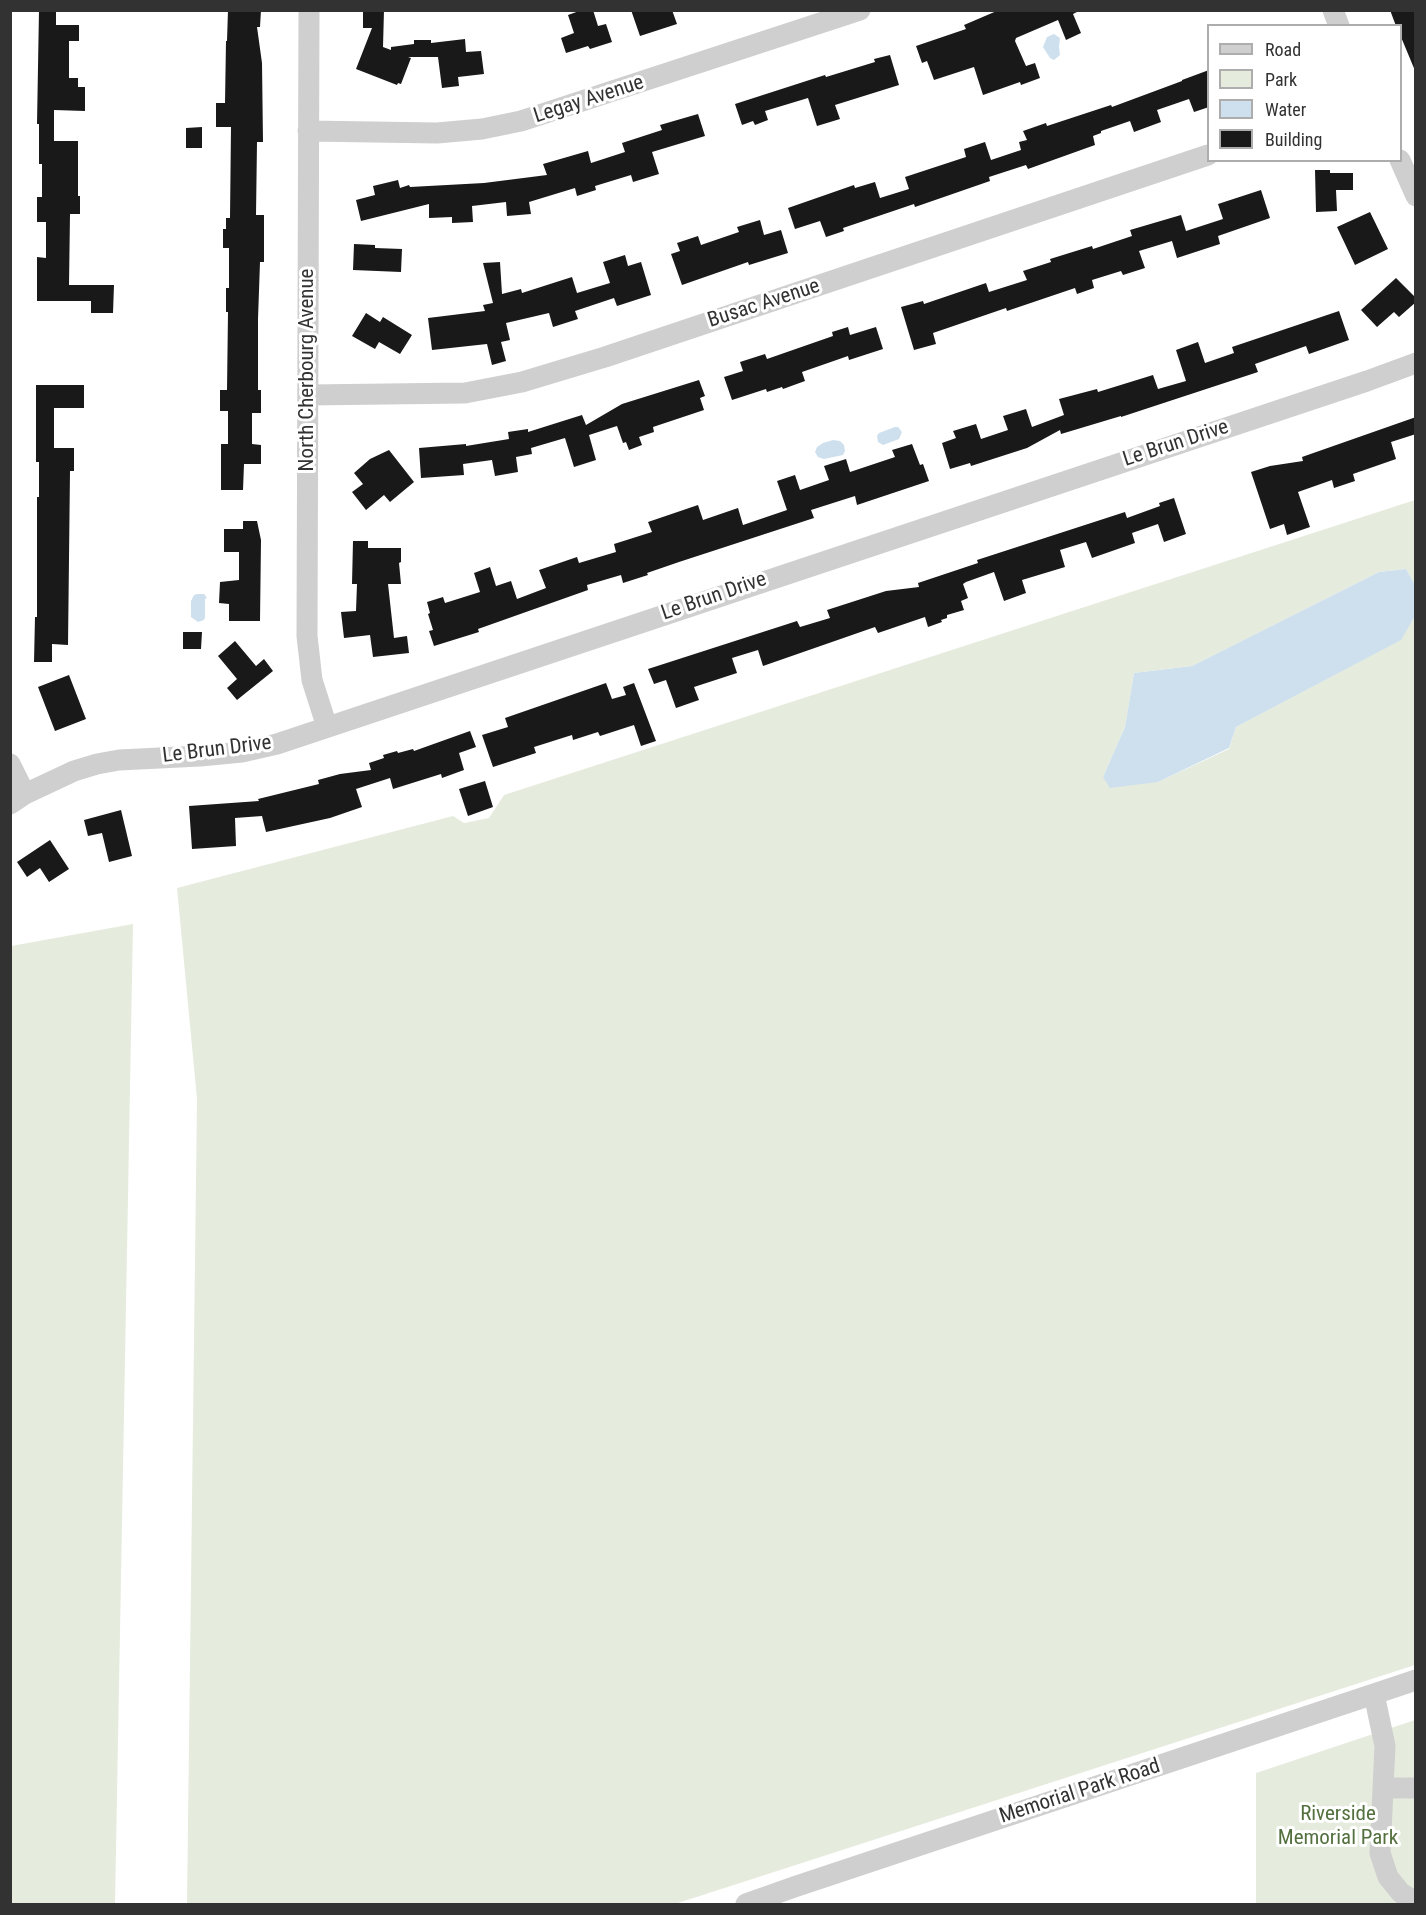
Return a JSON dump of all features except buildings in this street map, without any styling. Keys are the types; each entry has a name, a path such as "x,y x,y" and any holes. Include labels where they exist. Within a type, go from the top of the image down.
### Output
{"street":[{"name":"North Cherbourg Avenue","path":"309,10 307,636 312,680 327,727"},
{"name":"Legay Avenue","path":"308,130 436,133 483,129 521,122 860,10"},
{"path":"1332,10 1338,24"},
{"name":"Busac Avenue","path":"308,395 465,393 522,382 605,357 1207,156"},
{"path":"1401,162 1416,196"},
{"name":"Le Brun Drive","path":"18,799 74,771 97,764 119,760 242,752 277,744 1416,363"},
{"path":"10,764 18,799"},
{"name":"Memorial Park Road","path":"746,1905 1416,1680"},
{"path":"1374,1694 1385,1746 1380,1853 1388,1877 1401,1893 1416,1902"},
{"path":"1383,1788 1416,1788"}],"green space":[{"path":"1415,500 1415,585 1406,569 1379,572 1192,666 1134,673 1125,727 1103,777 1158,782 1229,749 1236,727 1400,640 1415,616 1415,1665 675,1904 187,1904 197,1099 177,888 453,816 464,823 489,818 504,795"},
{"path":"133,924 115,1904 11,1904 11,946"},
{"name":"Riverside Memorial Park","path":"1415,1720 1415,1904 1256,1904 1256,1773"}],"water":[{"path":"1054,34 1060,38 1060,55 1054,60 1043,47 1047,37"},
{"path":"895,427 902,432 899,439 883,445 878,442 879,433"},
{"path":"833,440 840,441 844,445 843,455 824,459 818,457 815,452 817,447"},
{"path":"1406,569 1415,585 1415,616 1401,640 1236,727 1229,748 1158,782 1110,788 1103,777 1125,727 1134,673 1192,666 1379,572"},
{"path":"197,594 204,594 207,598 205,599 204,620 198,622 191,617 191,601"}]}
